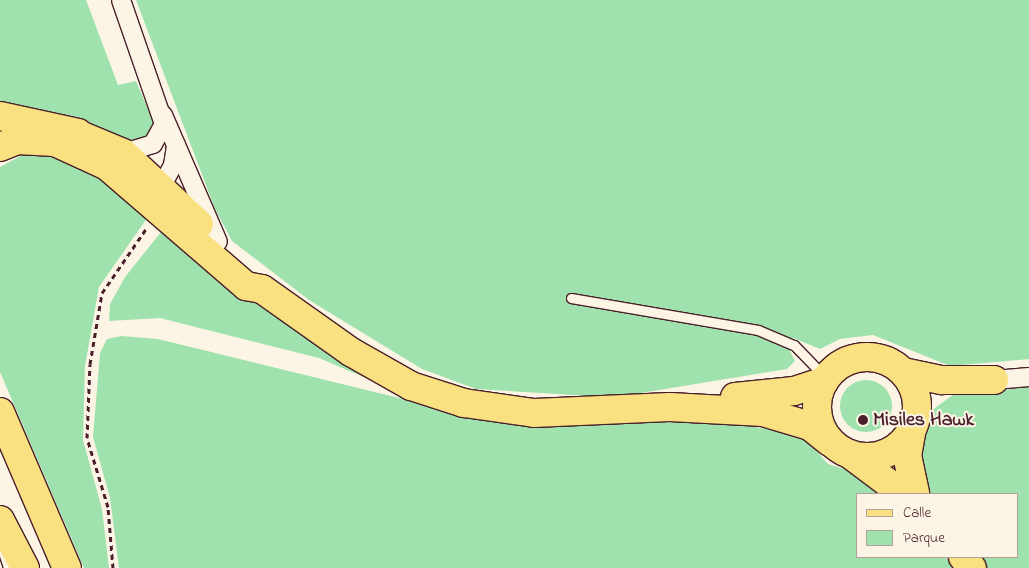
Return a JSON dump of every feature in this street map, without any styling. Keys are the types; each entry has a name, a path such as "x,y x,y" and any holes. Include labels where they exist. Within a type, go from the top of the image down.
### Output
{"main road":[{"path":"0,116 123,152 160,199 218,242 254,274 262,289"},
{"path":"0,127 67,137 108,154 150,189 246,286 262,289 389,375 464,403 574,414 670,406 785,416 810,426 902,493"},
{"path":"0,147 17,140 67,137"},
{"path":"840,448 816,409 825,379 836,367 858,358 882,359 903,372 942,380 994,380"},
{"path":"903,372 915,393 914,423 906,455 915,493"},
{"path":"670,406 690,400 794,391 825,379"},
{"path":"840,448 886,453 943,393 994,380"},
{"path":"0,412 67,568"},
{"path":"0,520 24,568"},
{"path":"964,558 972,568"}],"street":[{"path":"121,0 163,115 218,242"},
{"path":"123,152 153,144 163,129 163,115"},
{"path":"160,199 173,166 176,142"},
{"path":"994,380 1029,377"}],"lane":[{"path":"571,298 758,330 794,345 825,379"},
{"path":"0,544 8,568"}],"path":[{"path":"113,568 108,507 87,438 90,364 102,293 160,199"}],"green space":[{"path":"0,0 86,0 118,85 136,81 154,123 150,136 133,144 71,116 0,106"},
{"path":"136,0 1029,0 1029,359 950,366 873,335 840,339 820,349 793,338 785,341 795,361 787,369 641,393 589,396 476,389 422,369 309,300 232,241 215,209"},
{"path":"30,151 54,151 96,171 150,214 99,287 85,366 83,440 102,509 109,568 84,568 0,372 0,167"},
{"path":"165,227 247,298 375,382 319,358 160,318 109,321 110,304 125,277"},
{"path":"121,336 158,339 448,410 584,424 726,421 805,438 828,464 857,473 891,493 856,493 856,558 946,558 954,568 119,568 110,498 93,437 100,353 107,339"},
{"name":"Misiles Hawk","path":"861,380 871,380 885,387 892,401 892,411 885,425 871,432 861,432 851,428 844,421 840,411 840,401 844,391 851,384"},
{"path":"1029,386 1029,568 985,568 977,558 1019,558 1019,493 927,493 917,451 921,429 931,411 954,394"}],"place":[{"name":"Misiles Hawk","path":"863,420"}]}
